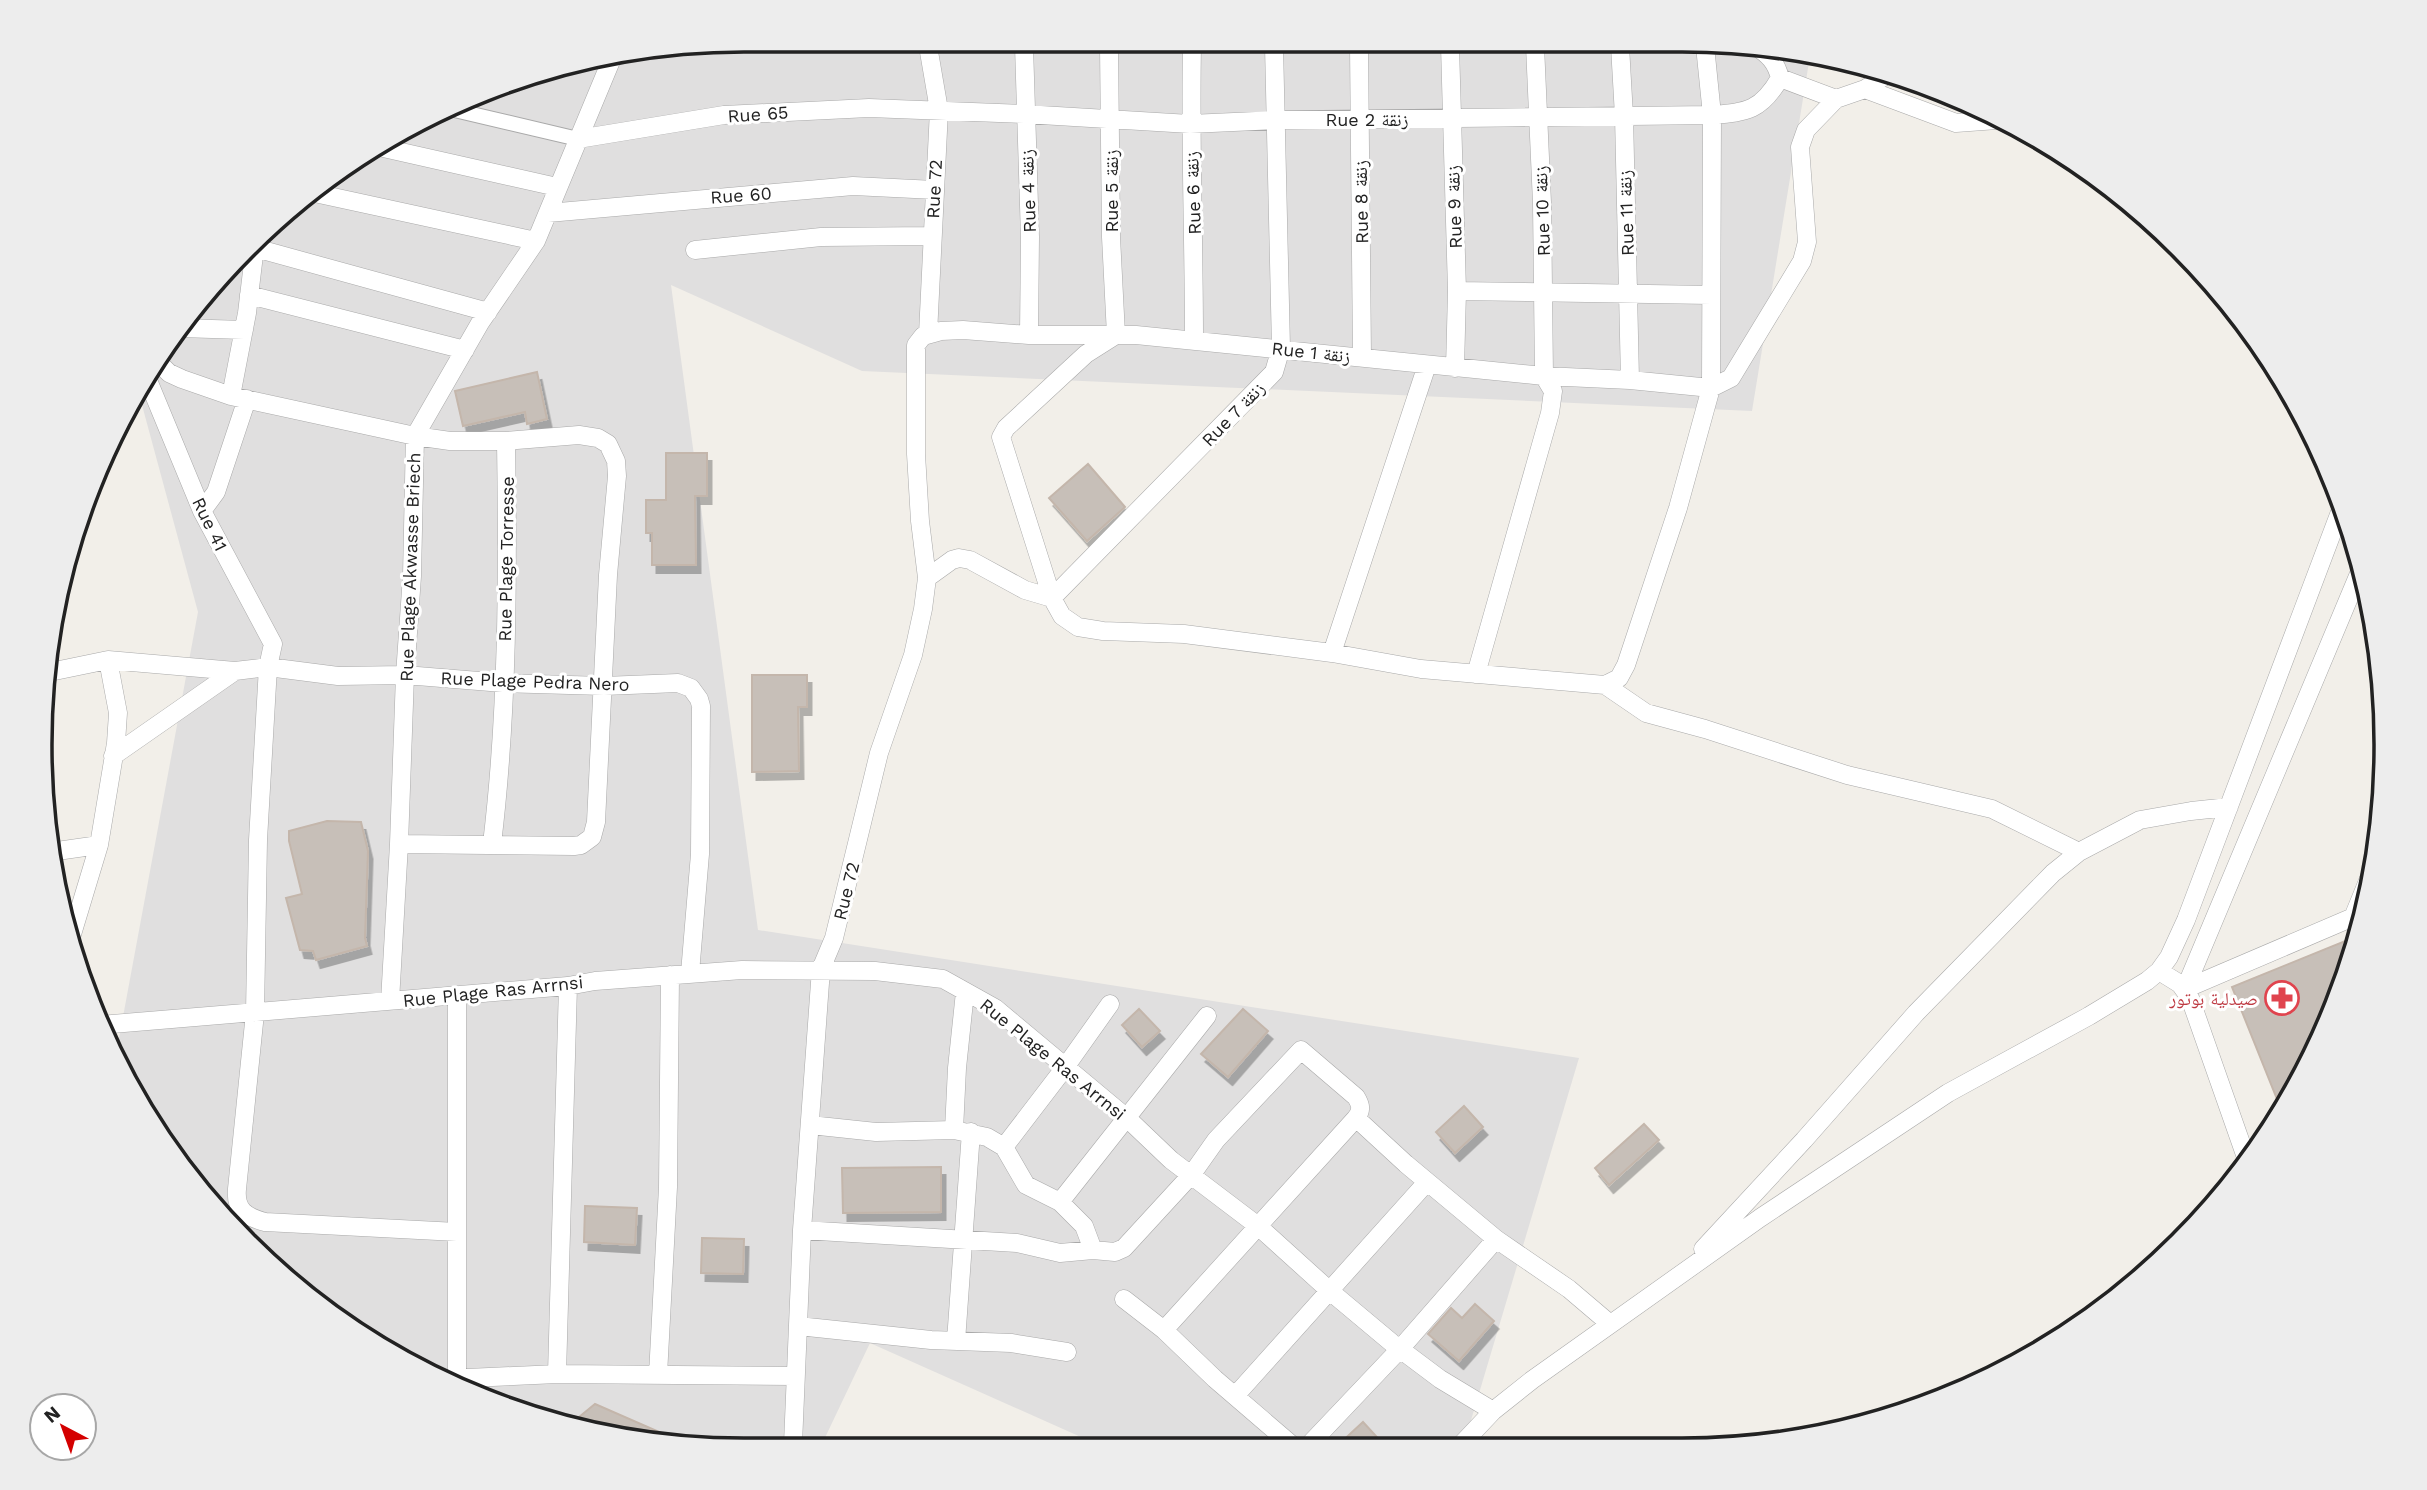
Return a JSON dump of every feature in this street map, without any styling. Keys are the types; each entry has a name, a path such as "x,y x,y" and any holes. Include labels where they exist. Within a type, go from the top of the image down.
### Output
{"street":[{"name":"Rue 72","path":"793,1438 802,1230 821,969 834,938 879,753 913,655 927,578 916,454 939,110 929,52"},
{"name":"Rue 4 زنقة","path":"1024,52 1030,237 1029,335"},
{"name":"Rue 5 زنقة","path":"1109,52 1115,335"},
{"name":"Rue 6 زنقة","path":"1192,52 1190,124 1194,340"},
{"name":"Rue 7 زنقة","path":"1052,598 1274,372 1280,348 1274,52"},
{"name":"Rue 8 زنقة","path":"1359,52 1363,357"},
{"name":"Rue 9 زنقة","path":"1450,52 1457,291 1455,368"},
{"name":"Rue 10 زنقة","path":"1476,674 1550,414 1553,391 1544,376 1544,293 1535,52"},
{"name":"Rue 11 زنقة","path":"1620,52 1630,380"},
{"path":"1605,685 1619,678 1626,665 1678,508 1711,388 1712,115 1705,53"},
{"path":"1771,58 1777,64 1780,78 1836,99"},
{"name":"Rue Plage Akwasse Briech","path":"390,1001 412,576 415,436 488,312 536,242 609,66"},
{"name":"Rue 2 زنقة","path":"939,110 1190,124 1276,120 1712,115 1751,110 1772,91 1780,78"},
{"path":"1711,388 1731,378 1802,261 1807,242 1799,164 1800,147 1806,130 1836,99 1865,89 1878,81"},
{"path":"1865,89 1956,123 1982,121"},
{"name":"Rue 65","path":"578,139 724,115 869,108 939,110"},
{"path":"465,112 578,139"},
{"path":"391,150 557,187"},
{"name":"Rue 60","path":"548,213 853,186 934,190"},
{"path":"324,195 536,242"},
{"path":"695,250 821,237 932,236"},
{"path":"265,246 488,312"},
{"path":"202,511 216,492 239,398 244,330 254,256"},
{"path":"1457,291 1711,295"},
{"path":"249,295 465,350"},
{"path":"192,328 244,330"},
{"name":"Rue 1 زنقة","path":"922,339 962,330 1029,335 1115,335 1280,348 1544,376 1630,380 1711,388"},
{"path":"1115,335 1086,354 1006,428 1001,437 1052,598 1062,616 1078,626 1103,631 1184,634 1332,653 1421,669 1605,685 1646,713 1705,729 1847,775 1992,809 2079,852"},
{"path":"1332,653 1427,365"},
{"path":"164,368 182,379 239,398 415,436 450,441 506,441 579,435 598,438 608,444 616,461 604,686 592,837 582,845 564,847 400,844"},
{"name":"Rue 41","path":"151,389 202,511 273,644 268,667 258,840 255,1013 236,1199 245,1214 265,1222 457,1232"},
{"name":"Rue Plage Torresse","path":"492,844 498,791 508,557 506,441"},
{"path":"1468,1438 1493,1411 1609,1323 1948,1093 2089,1016 2147,981 2158,971 2177,941 2337,520"},
{"path":"927,578 959,558 970,560 1025,590 1052,598"},
{"path":"2185,989 2355,583"},
{"path":"76,924 99,845 109,795 118,713 108,660"},
{"name":"Rue Plage Pedra Nero","path":"57,671 108,660 234,671 268,667 338,676 405,675 503,683 604,686 678,683 691,688 701,706 701,854 690,974"},
{"path":"113,756 234,671"},
{"path":"1679,1275 1804,1140 1916,1013 2053,873 2079,852 2140,820 2191,810 2229,807"},
{"path":"61,850 99,845"},
{"path":"2185,989 2353,917"},
{"name":"Rue Plage Ras Arrnsi","path":"112,1024 670,975 821,969 943,979 995,1008 1128,1119 1171,1160 1258,1226 1400,1349 1440,1379 1493,1411"},
{"path":"2158,971 2185,989 2243,1150"},
{"path":"658,1375 668,1187 670,975"},
{"path":"557,1374 568,986"},
{"path":"956,1341 965,1240 963,1131 957,1068 965,992"},
{"path":"452,1372 457,1232 457,995"},
{"path":"1004,1147 1110,1004"},
{"path":"1060,1202 1207,1016"},
{"path":"802,1230 1017,1243 1060,1253 1093,1250 1115,1252 1124,1248 1192,1174 1216,1140 1253,1103 1298,1051 1304,1051 1356,1097 1361,1111 1164,1330"},
{"path":"1356,1118 1496,1239 1569,1289 1609,1323"},
{"path":"810,1125 876,1132 963,1131 987,1137 1004,1147 1026,1185 1060,1202 1084,1226 1093,1250"},
{"path":"1235,1396 1427,1182"},
{"path":"1316,1438 1400,1349 1496,1239"},
{"path":"1124,1299 1164,1330 1284,1438"},
{"path":"798,1326 956,1341 1011,1343 1067,1352"},
{"path":"466,1378 557,1374 795,1376"}],"shaded area":[{"path":"745,52 1682,52 1772,58 1809,65 1752,411 862,371 671,285 758,930 1579,1058 1466,1438 1083,1438 870,1343 825,1438 745,1438 655,1432 566,1414 522,1401 439,1366 360,1321 288,1266 224,1202 169,1130 119,1040 198,612 142,405 169,360 224,288 288,224 323,196 399,145 480,105 522,89 566,76 655,58"}],"building":[{"path":"537,372 547,419 527,424 525,412 463,426 455,391"},
{"path":"666,453 707,453 707,496 695,496 696,565 652,565 652,533 646,533 646,500 666,500"},
{"path":"1088,464 1125,507 1087,541 1049,498"},
{"path":"752,675 807,675 807,707 798,707 799,771 752,772"},
{"path":"327,821 361,822 368,851 367,946 316,960 313,951 300,950 286,898 302,894 289,831"},
{"path":"2346,941 2322,1010 2277,1099 2232,987"},
{"path":"1139,1009 1160,1031 1142,1047 1122,1025"},
{"path":"1243,1009 1268,1031 1228,1077 1201,1054"},
{"path":"1464,1106 1483,1127 1455,1153 1436,1132"},
{"path":"1644,1124 1659,1140 1609,1185 1595,1168"},
{"path":"941,1167 941,1212 843,1213 842,1168"},
{"path":"585,1206 637,1208 635,1245 584,1242"},
{"path":"702,1238 744,1239 743,1274 701,1273"},
{"path":"1475,1304 1494,1321 1459,1361 1428,1334 1451,1308 1462,1318"},
{"path":"595,1404 660,1432 610,1424 579,1417"},
{"path":"1363,1422 1378,1438 1346,1438"}],"place":[{"name":"صيدلية بوتور","path":"2282,998"}]}
